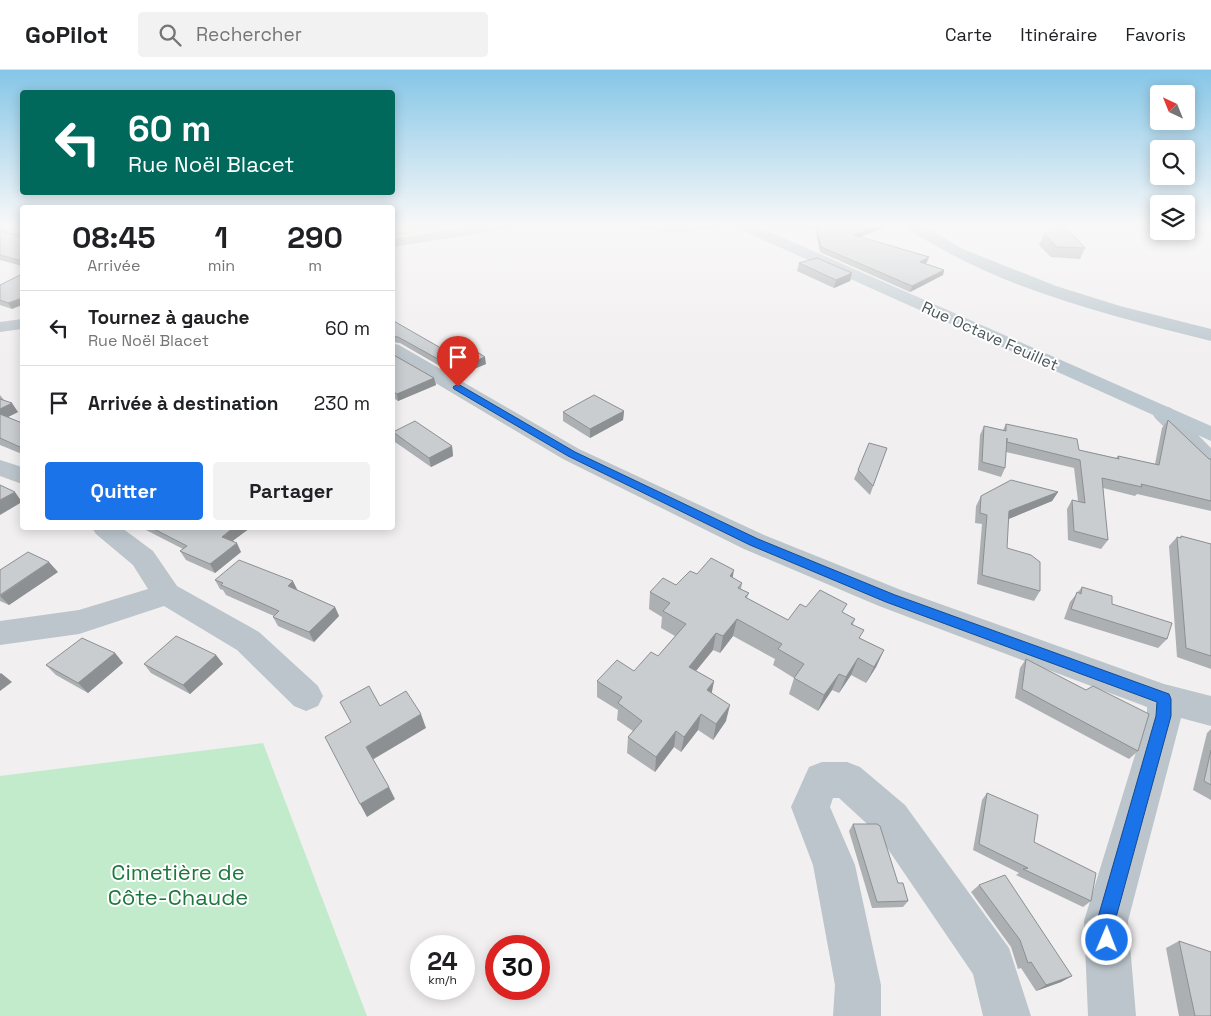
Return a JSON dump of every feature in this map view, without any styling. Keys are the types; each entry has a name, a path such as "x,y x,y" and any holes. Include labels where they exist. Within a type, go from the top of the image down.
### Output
{"street":[{"name":"Rue Octave Feuillet","path":"841,269 1211,434"},
{"path":"999,269 1119,311 1211,335"},
{"path":"0,327 20,324"},
{"path":"395,351 571,454 754,542 890,598 1164,699 1211,712"},
{"path":"1163,413 1211,461"},
{"path":"0,467 20,475"},
{"path":"108,530 143,558 167,594 248,641 306,696"},
{"path":"0,633 79,622 167,594"},
{"path":"1112,1016 1106,921 1164,716 1164,699"},
{"path":"857,1016 858,985 834,865 810,807 822,780 847,780 891,818 994,964 1007,1016"}],"green space":[{"name":"Cimetière de Côte-Chaude","path":"263,743 367,1016 0,1016 0,776"}],"building":[{"path":"812,269 843,269 852,273 836,280"},
{"path":"873,269 944,270 912,286"},
{"path":"20,275 20,299 8,303 0,300 0,285"},
{"path":"395,322 446,351 466,345 485,357 456,369 395,336"},
{"path":"395,356 434,378 397,394 395,393"},
{"path":"594,395 624,411 590,429 563,412"},
{"path":"0,399 12,403 0,409"},
{"path":"0,414 20,422 20,447 0,438"},
{"path":"1168,420 1211,459 1211,501 1141,484 1142,487 1102,478 1108,540 1074,531 1072,500 1085,503 1080,460 1007,442 1007,438 1005,468 982,462 984,426 1006,431 1006,424 1077,439 1079,450 1159,465"},
{"path":"415,421 452,446 429,458 395,433 395,431"},
{"path":"869,443 887,448 873,486 858,470"},
{"path":"1011,480 1058,492 1009,511 1007,548 1031,555 1040,562 1040,591 982,575 987,515 980,513 981,496"},
{"path":"0,485 15,492 0,500"},
{"path":"156,530 231,530 222,537 237,543 210,564 180,551 187,546"},
{"path":"1181,536 1211,544 1211,656 1186,648 1177,537 1181,538"},
{"path":"28,552 49,562 0,595 0,570"},
{"path":"711,558 734,570 730,576 742,583 738,588 749,593 745,597 788,620 800,604 806,607 820,590 847,604 842,612 855,619 851,624 864,630 859,638 884,650 874,667 858,658 846,677 839,674 824,695 794,678 804,664 778,649 782,644 737,619 723,636 716,633 689,667 714,681 707,690 730,705 716,724 701,714 684,737 676,731 656,757 628,737 642,721 618,703 622,697 597,681 617,660 634,671 651,652 658,656 686,624 663,611 670,603 650,592 663,578 676,585 690,571 697,574"},
{"path":"239,560 293,581 288,586 335,607 309,632 273,617 279,611 221,585 223,583 215,580"},
{"path":"1082,587 1112,596 1112,604 1172,623 1167,639 1071,609 1077,592 1081,594"},
{"path":"176,636 216,655 183,685 144,664"},
{"path":"82,638 115,653 78,683 46,665"},
{"path":"1026,659 1086,690 1093,686 1149,714 1138,751 1022,689"},
{"path":"369,686 380,706 406,691 421,714 366,747 389,787 360,804 325,737 351,722 340,702"},
{"path":"1211,750 1211,785 1204,781"},
{"path":"987,793 1038,815 1034,842 1096,873 1091,901 1023,869 1028,868 979,844"},
{"path":"853,824 877,824 880,826 898,883 903,883 908,901 877,902"},
{"path":"1005,875 1072,976 1046,985 1031,962 1028,963 1020,940 979,885"},
{"path":"1179,941 1211,952 1211,1016 1195,1016"}],"route":[{"path":"458,387 571,454 754,542 890,598 1164,699 1164,716 1106,921 1107,940"}]}
